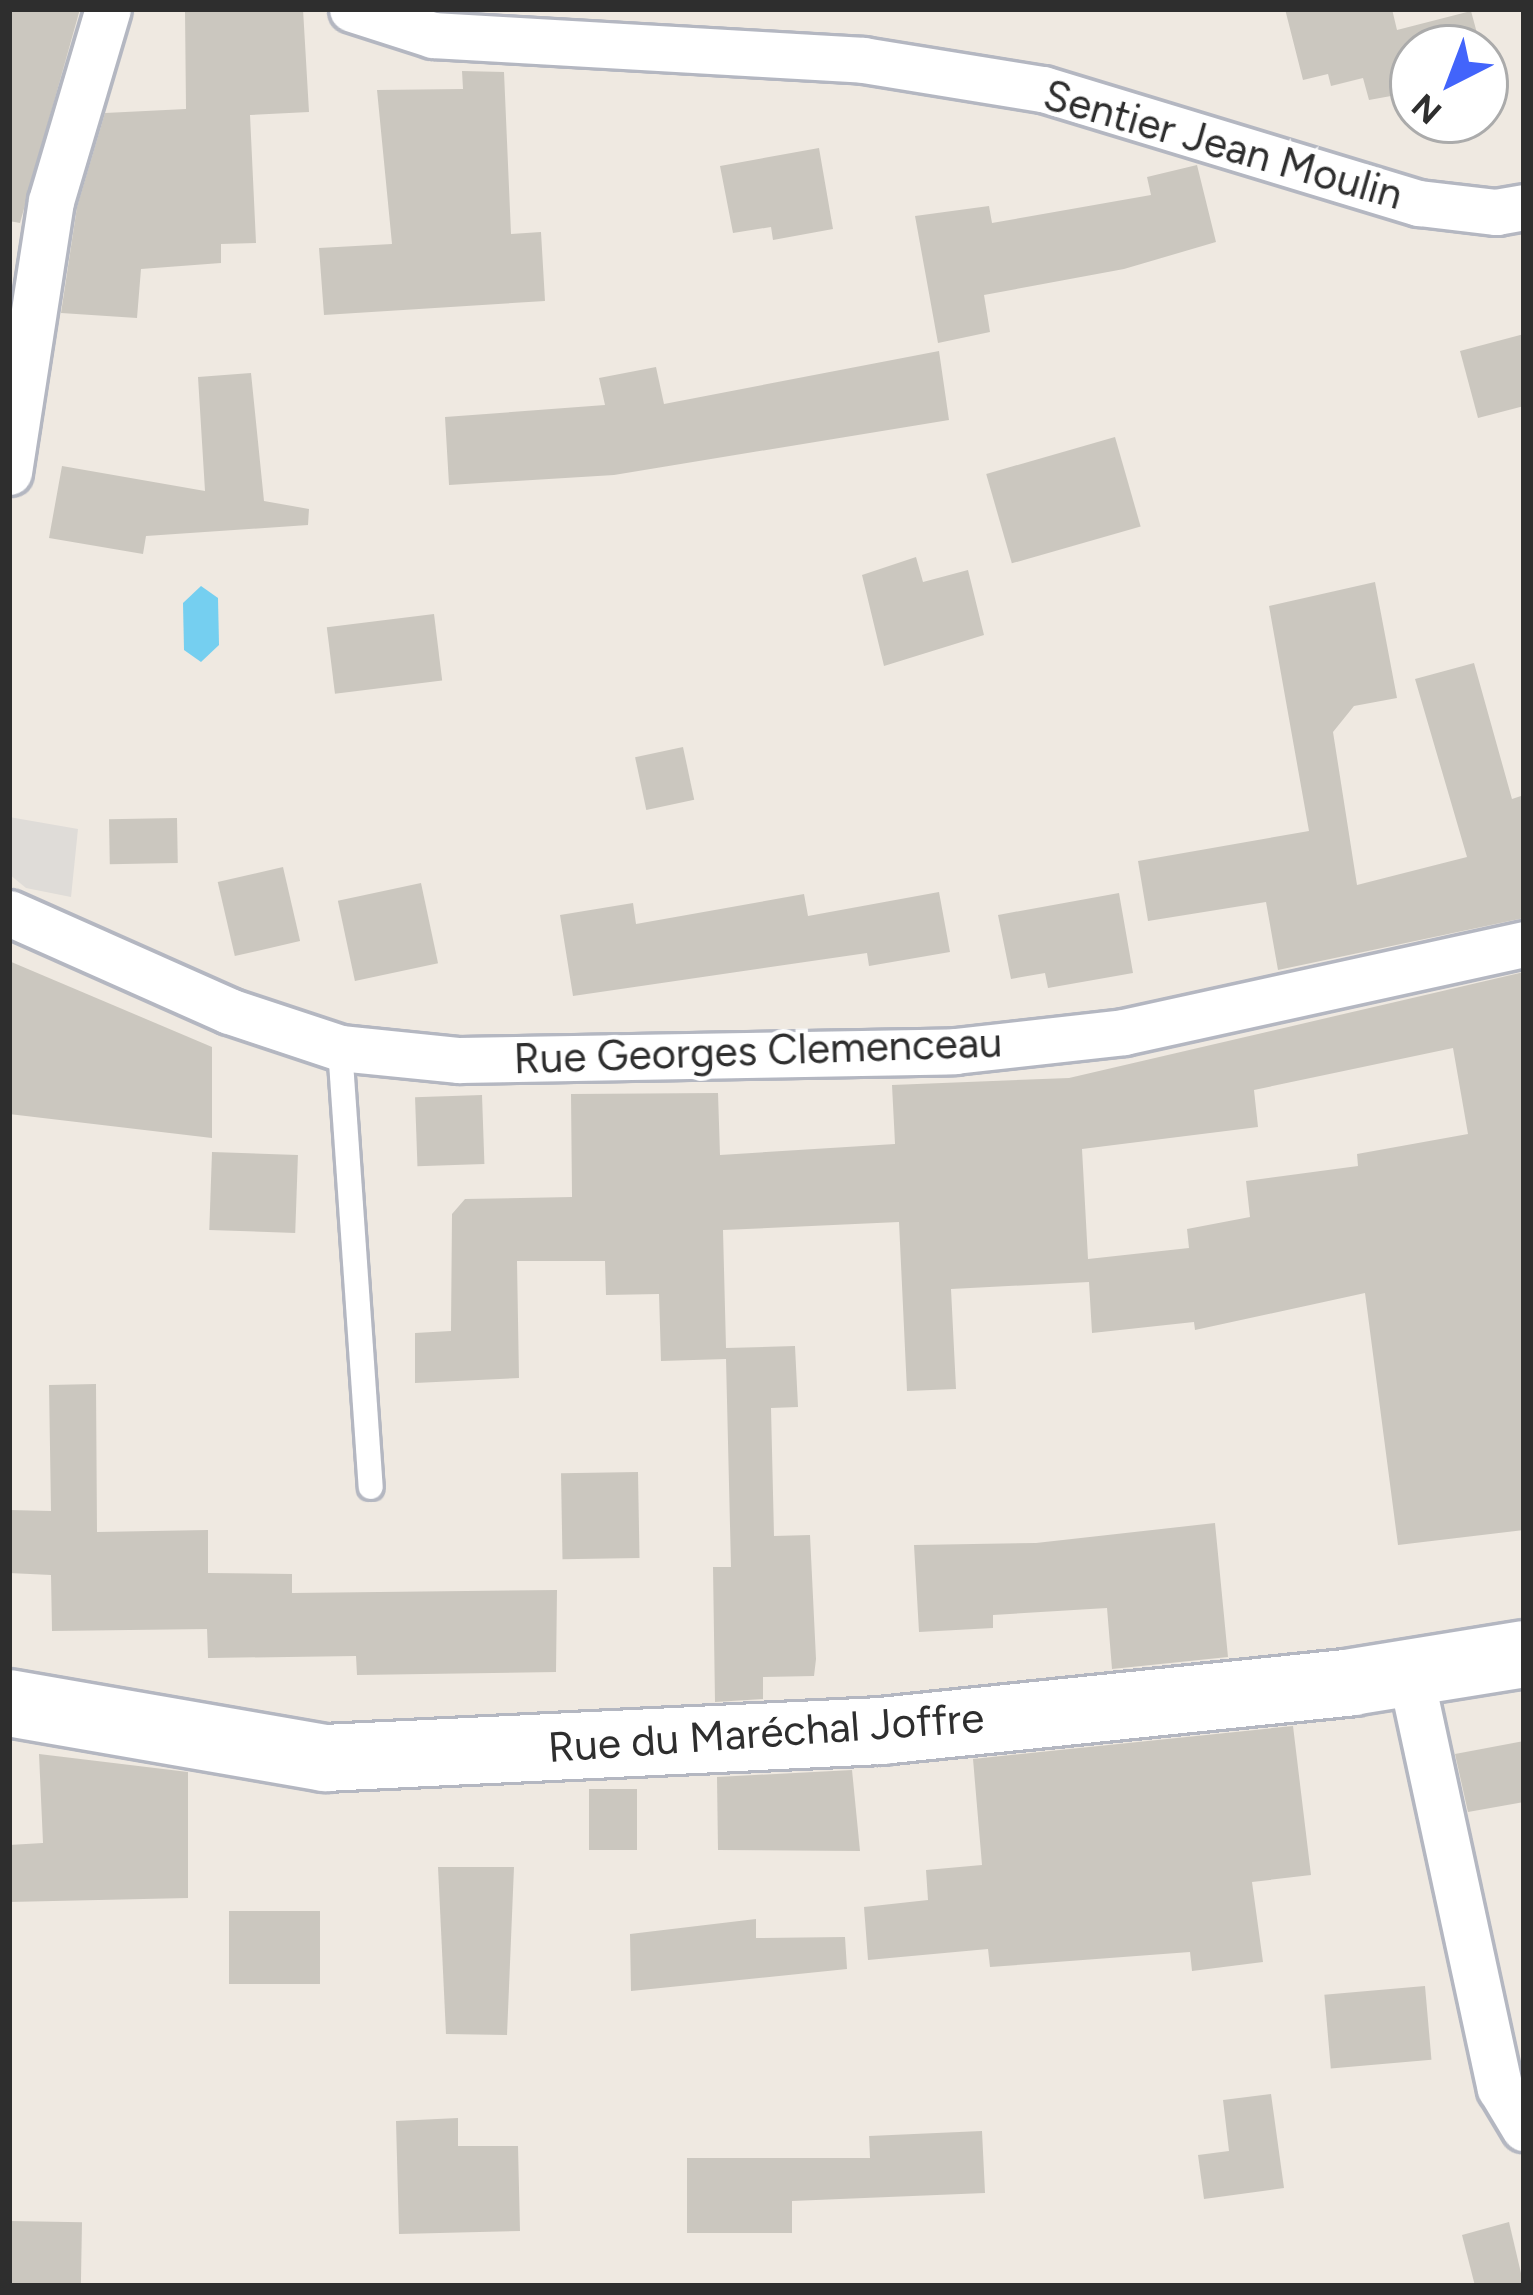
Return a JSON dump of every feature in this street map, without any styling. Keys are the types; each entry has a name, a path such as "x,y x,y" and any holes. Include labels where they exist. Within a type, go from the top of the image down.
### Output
{"street":[{"path":"9,472 51,201 108,9"},
{"name":"Sentier Jean Moulin","path":"352,9 433,35 863,60 1043,89 1419,203 1496,212 1524,207"},
{"name":"Rue Georges Clemenceau","path":"9,913 229,1011 340,1048 459,1060 955,1051 1124,1032 1524,944"},
{"name":"Rue du Maréchal Joffre","path":"9,1703 325,1758 880,1731 1410,1673 1524,1654"},
{"path":"1410,1673 1500,2088 1524,2128"}],"lane":[{"path":"340,1048 371,1487"}],"shaded area":[{"path":"9,817 78,829 71,897 26,888 9,874"}],"water":[{"path":"201,586 218,598 219,645 201,662 184,650 183,603"}],"building":[{"path":"9,9 80,9 20,223 9,221"},
{"path":"303,9 309,112 250,115 256,243 221,244 221,263 141,269 137,318 61,313 77,207 105,113 186,109 185,11"},
{"path":"1285,9 1392,9 1396,24 1389,24 1389,96 1369,100 1363,78 1331,86 1328,74 1303,80"},
{"path":"1471,11 1475,24 1420,24"},
{"path":"462,71 504,72 511,234 541,232 545,301 324,315 319,248 392,244 377,90 463,89"},
{"path":"819,148 833,229 773,240 771,227 733,233 720,166"},
{"path":"1197,165 1216,242 1124,269 984,295 990,332 938,343 915,216 989,206 992,223 1151,195 1147,177"},
{"path":"1524,334 1524,406 1478,418 1460,351"},
{"path":"939,351 949,420 614,475 449,485 445,417 605,405 599,378 656,367 664,404"},
{"path":"251,373 264,501 309,509 308,525 146,536 143,554 49,538 62,466 205,491 198,377"},
{"path":"1115,437 1141,526 1012,563 986,474"},
{"path":"916,557 923,582 968,570 984,635 884,666 862,575"},
{"path":"1375,582 1397,698 1354,706 1333,732 1357,885 1467,857 1415,679 1474,663 1512,799 1524,795 1524,918 1278,970 1266,902 1148,921 1138,861 1309,831 1269,606"},
{"path":"434,614 442,681 335,694 327,627"},
{"path":"683,747 694,800 646,810 635,757"},
{"path":"177,818 178,863 110,864 109,819"},
{"path":"283,867 300,941 235,956 218,882"},
{"path":"421,883 438,963 355,981 338,901"},
{"path":"939,892 950,952 869,966 867,953 573,996 560,915 633,903 636,924 804,894 808,916"},
{"path":"1119,893 1133,973 1048,988 1045,973 1011,979 998,915"},
{"path":"9,961 212,1047 212,1138 9,1114"},
{"path":"1524,972 1524,1530 1398,1545 1365,1293 1195,1330 1194,1322 1092,1333 1089,1282 951,1289 956,1389 907,1391 899,1222 723,1230 726,1348 795,1346 798,1407 771,1408 774,1536 810,1535 816,1659 814,1676 763,1677 763,1699 715,1702 713,1567 731,1567 726,1359 661,1361 659,1294 606,1295 605,1261 517,1261 519,1378 415,1383 415,1333 451,1331 452,1214 465,1199 572,1197 571,1094 718,1093 720,1155 895,1144 892,1085 1069,1078","holes":["1453,1048 1468,1134 1357,1154 1358,1166 1246,1181 1250,1217 1187,1229 1189,1248 1088,1259 1082,1149 1258,1127 1254,1090"]},
{"path":"482,1095 484,1164 417,1166 415,1097"},
{"path":"212,1152 298,1155 295,1233 209,1230"},
{"path":"96,1384 97,1532 208,1530 208,1573 292,1574 292,1593 557,1590 556,1672 357,1675 356,1656 208,1658 207,1629 52,1631 51,1575 9,1573 9,1510 51,1511 49,1385"},
{"path":"638,1472 640,1558 563,1559 561,1473"},
{"path":"1215,1523 1228,1657 1112,1669 1107,1608 993,1615 993,1628 919,1632 914,1545 1036,1543"},
{"path":"1293,1726 1311,1875 1252,1882 1263,1962 1192,1971 1190,1952 990,1967 988,1949 868,1960 864,1907 928,1900 926,1870 982,1865 973,1759"},
{"path":"1524,1741 1524,1802 1468,1812 1455,1754"},
{"path":"39,1754 188,1772 188,1898 9,1902 9,1845 43,1843"},
{"path":"852,1770 860,1851 718,1850 717,1777"},
{"path":"589,1789 637,1789 637,1850 589,1850"},
{"path":"438,1867 514,1867 507,2035 446,2034"},
{"path":"229,1911 320,1911 320,1984 229,1984"},
{"path":"756,1919 756,1938 845,1937 847,1969 631,1991 630,1934"},
{"path":"1425,1986 1431,2060 1331,2069 1324,1995"},
{"path":"1271,2094 1284,2188 1204,2199 1198,2155 1229,2151 1223,2100"},
{"path":"458,2118 458,2146 518,2146 520,2231 399,2234 396,2121"},
{"path":"982,2131 985,2193 792,2201 792,2233 687,2233 687,2158 870,2158 869,2136"},
{"path":"10,2221 82,2222 81,2286 9,2286"},
{"path":"1509,2222 1524,2286 1475,2286 1462,2235"}]}
